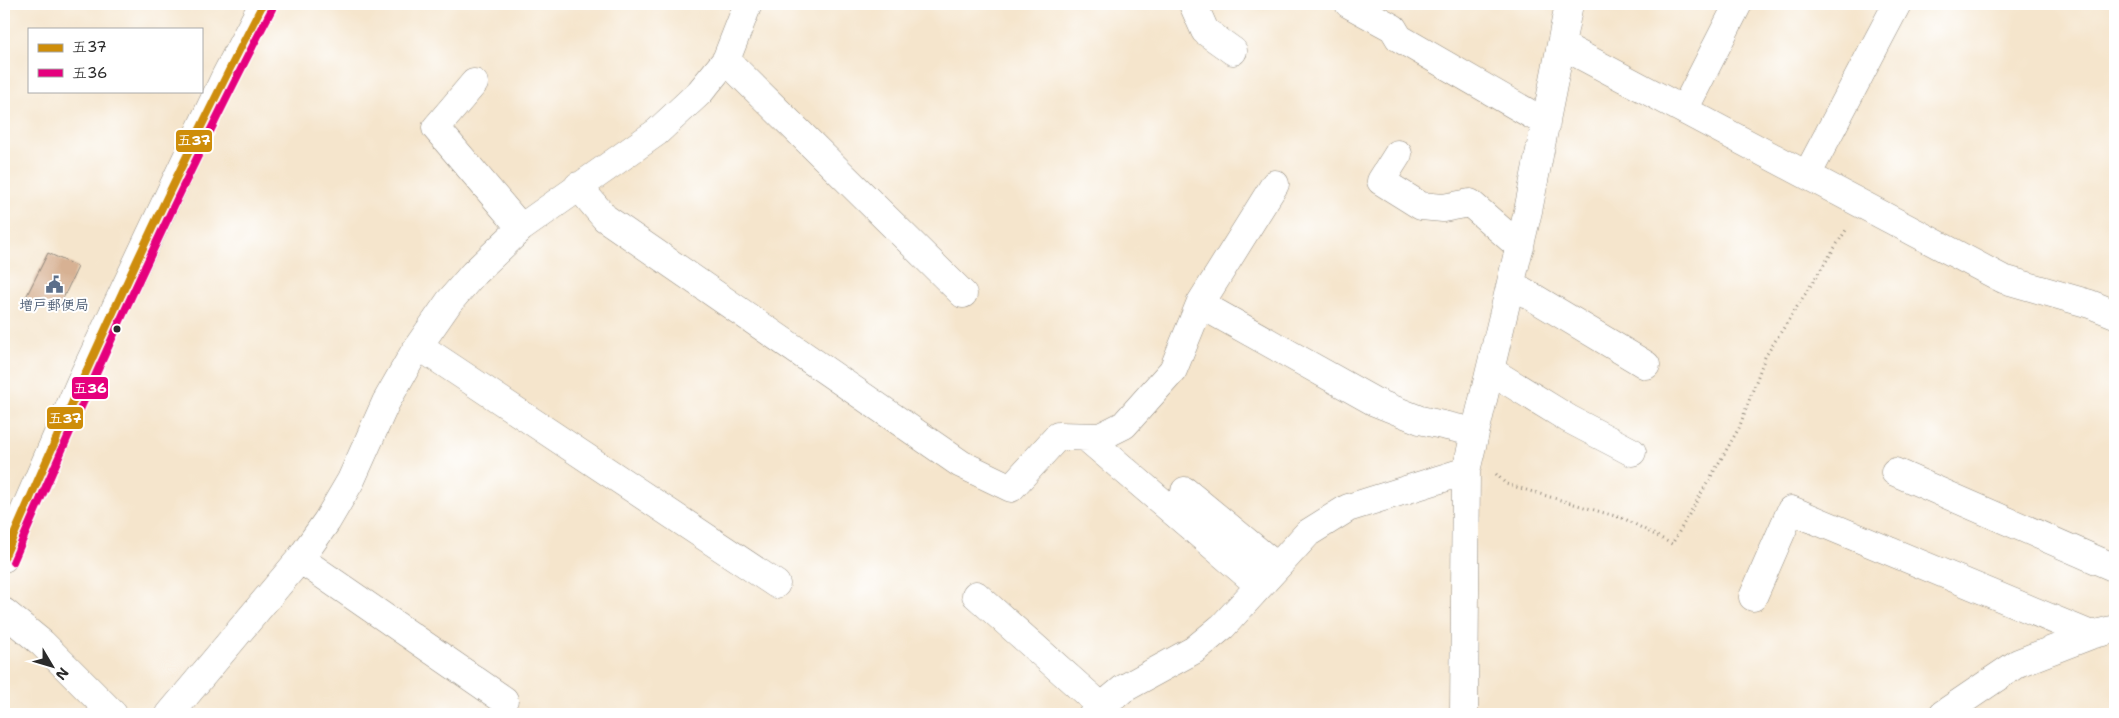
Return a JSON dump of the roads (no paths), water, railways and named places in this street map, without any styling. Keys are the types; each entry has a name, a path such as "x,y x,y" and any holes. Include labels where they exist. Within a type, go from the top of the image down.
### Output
{"street":[{"path":"4,558 80,383 225,77 263,4"},
{"path":"170,714 300,559 327,521 351,480 386,402 419,346 449,302 474,273 521,228 657,132 700,92 726,60 748,4"},
{"path":"1193,4 1205,31 1233,51"},
{"path":"1350,4 1393,28 1399,38 1546,123"},
{"path":"1464,714 1470,451 1520,248 1570,4"},
{"path":"1684,110 1738,4"},
{"path":"1807,176 1897,4"},
{"path":"1562,46 2003,279 2090,304 2115,314"},
{"path":"726,60 963,294"},
{"path":"474,83 436,128 521,228"},
{"path":"1398,154 1381,181 1422,206 1443,208 1470,203 1520,248"},
{"path":"578,186 605,218 970,468 1011,488 1058,436 1100,437 1124,425 1173,370 1200,304 1275,184"},
{"path":"1511,284 1646,365"},
{"path":"1200,304 1375,402 1420,420 1470,451"},
{"path":"419,346 776,584"},
{"path":"1491,371 1569,419 1632,452"},
{"path":"1086,437 1268,576"},
{"path":"976,595 1098,711 1124,689 1194,650 1224,626 1308,533 1348,508 1470,451"},
{"path":"1895,472 2115,568"},
{"path":"1185,491 1268,576"},
{"path":"1752,597 1791,510 2103,632"},
{"path":"300,559 504,700"},
{"path":"4,612 42,643 113,714"},
{"path":"1943,714 2018,662 2103,632"}],"place":[{"name":"増戸郵便局","path":"54,285"}]}
